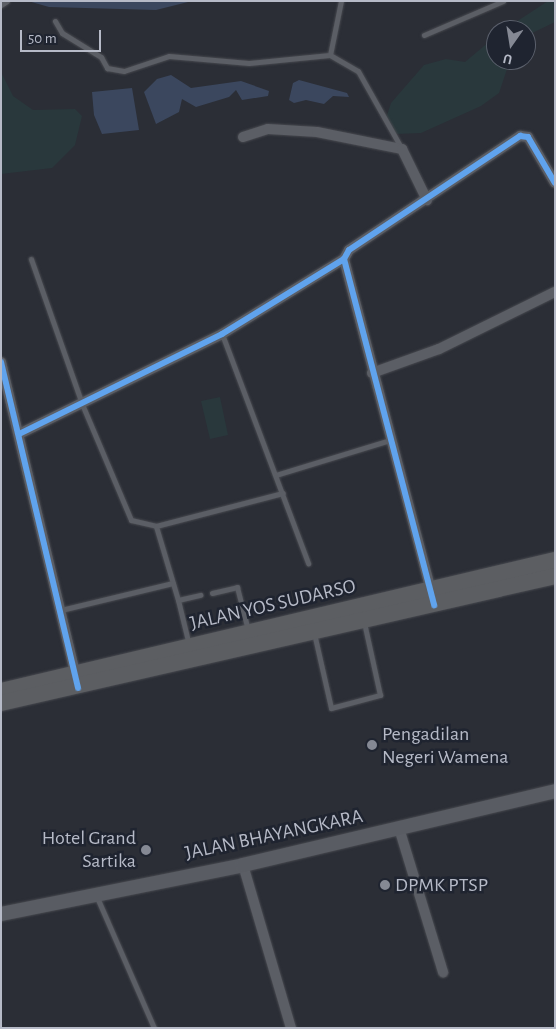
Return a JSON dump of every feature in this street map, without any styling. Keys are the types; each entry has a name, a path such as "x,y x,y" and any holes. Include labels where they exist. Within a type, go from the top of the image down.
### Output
{"highway":[{"name":"JALAN YOS SUDARSO","path":"1,703 77,682 251,640 303,630 329,621 433,598 554,567"},
{"name":"JALAN YOS SUDARSO","path":"1,691 77,682"}],"main road":[{"name":"JALAN BHAYANGKARA","path":"1,914 94,893 243,865 555,791"}],"street":[{"path":"243,137 268,129 309,131 402,149 427,200"},
{"path":"19,434 222,334 344,258 349,250 427,200 520,136 528,137 555,184"},
{"path":"344,258 372,373 433,598"},
{"path":"372,373 439,349 555,292"},
{"path":"1,362 77,682"},
{"path":"399,828 443,972"},
{"path":"243,865 291,1028"}],"lane":[{"path":"1,5 7,1"},
{"path":"330,55 341,1"},
{"path":"424,35 502,1"},
{"path":"55,21 62,33 100,57 107,68 124,71 169,56 249,62 330,55 358,71 402,149"},
{"path":"31,259 82,404 131,520 156,526 283,492"},
{"path":"222,334 283,492 308,563"},
{"path":"276,474 390,440"},
{"path":"156,526 178,600 191,654"},
{"path":"61,610 173,582"},
{"path":"212,592 237,587 251,640"},
{"path":"178,600 200,595"},
{"path":"303,630 331,708 380,695 362,614"},
{"path":"94,893 154,1028"}],"shaded area":[{"path":"548,1 555,1 555,22 536,31 536,20 519,20"},
{"path":"486,44 486,70 507,70 499,93 481,106 421,133 396,134 385,121 391,103 424,65 446,59 465,62"},
{"path":"1,72 13,96 33,110 75,109 82,116 75,145 52,168 1,174"},
{"path":"220,397 228,435 210,439 201,401"}],"water":[{"path":"28,1 192,1 156,10 49,7"},
{"path":"171,75 191,88 241,81 269,91 268,96 242,100 236,90 229,97 196,107 182,99 179,112 156,124 144,92 157,79"},
{"path":"299,80 347,93 349,97 333,96 324,104 306,100 294,103 289,100 293,83"},
{"path":"132,88 139,130 102,134 94,115 92,92"}],"cycle path":[{"path":"19,434 222,334 344,259 349,250 520,136 528,137 555,183"},
{"path":"344,259 434,605"},
{"path":"1,362 78,688"}],"place":[{"name":"Pengadilan Negeri Wamena","path":"372,745"},
{"name":"Hotel Grand Sartika","path":"146,850"},
{"name":"DPMK PTSP","path":"385,885"}]}
